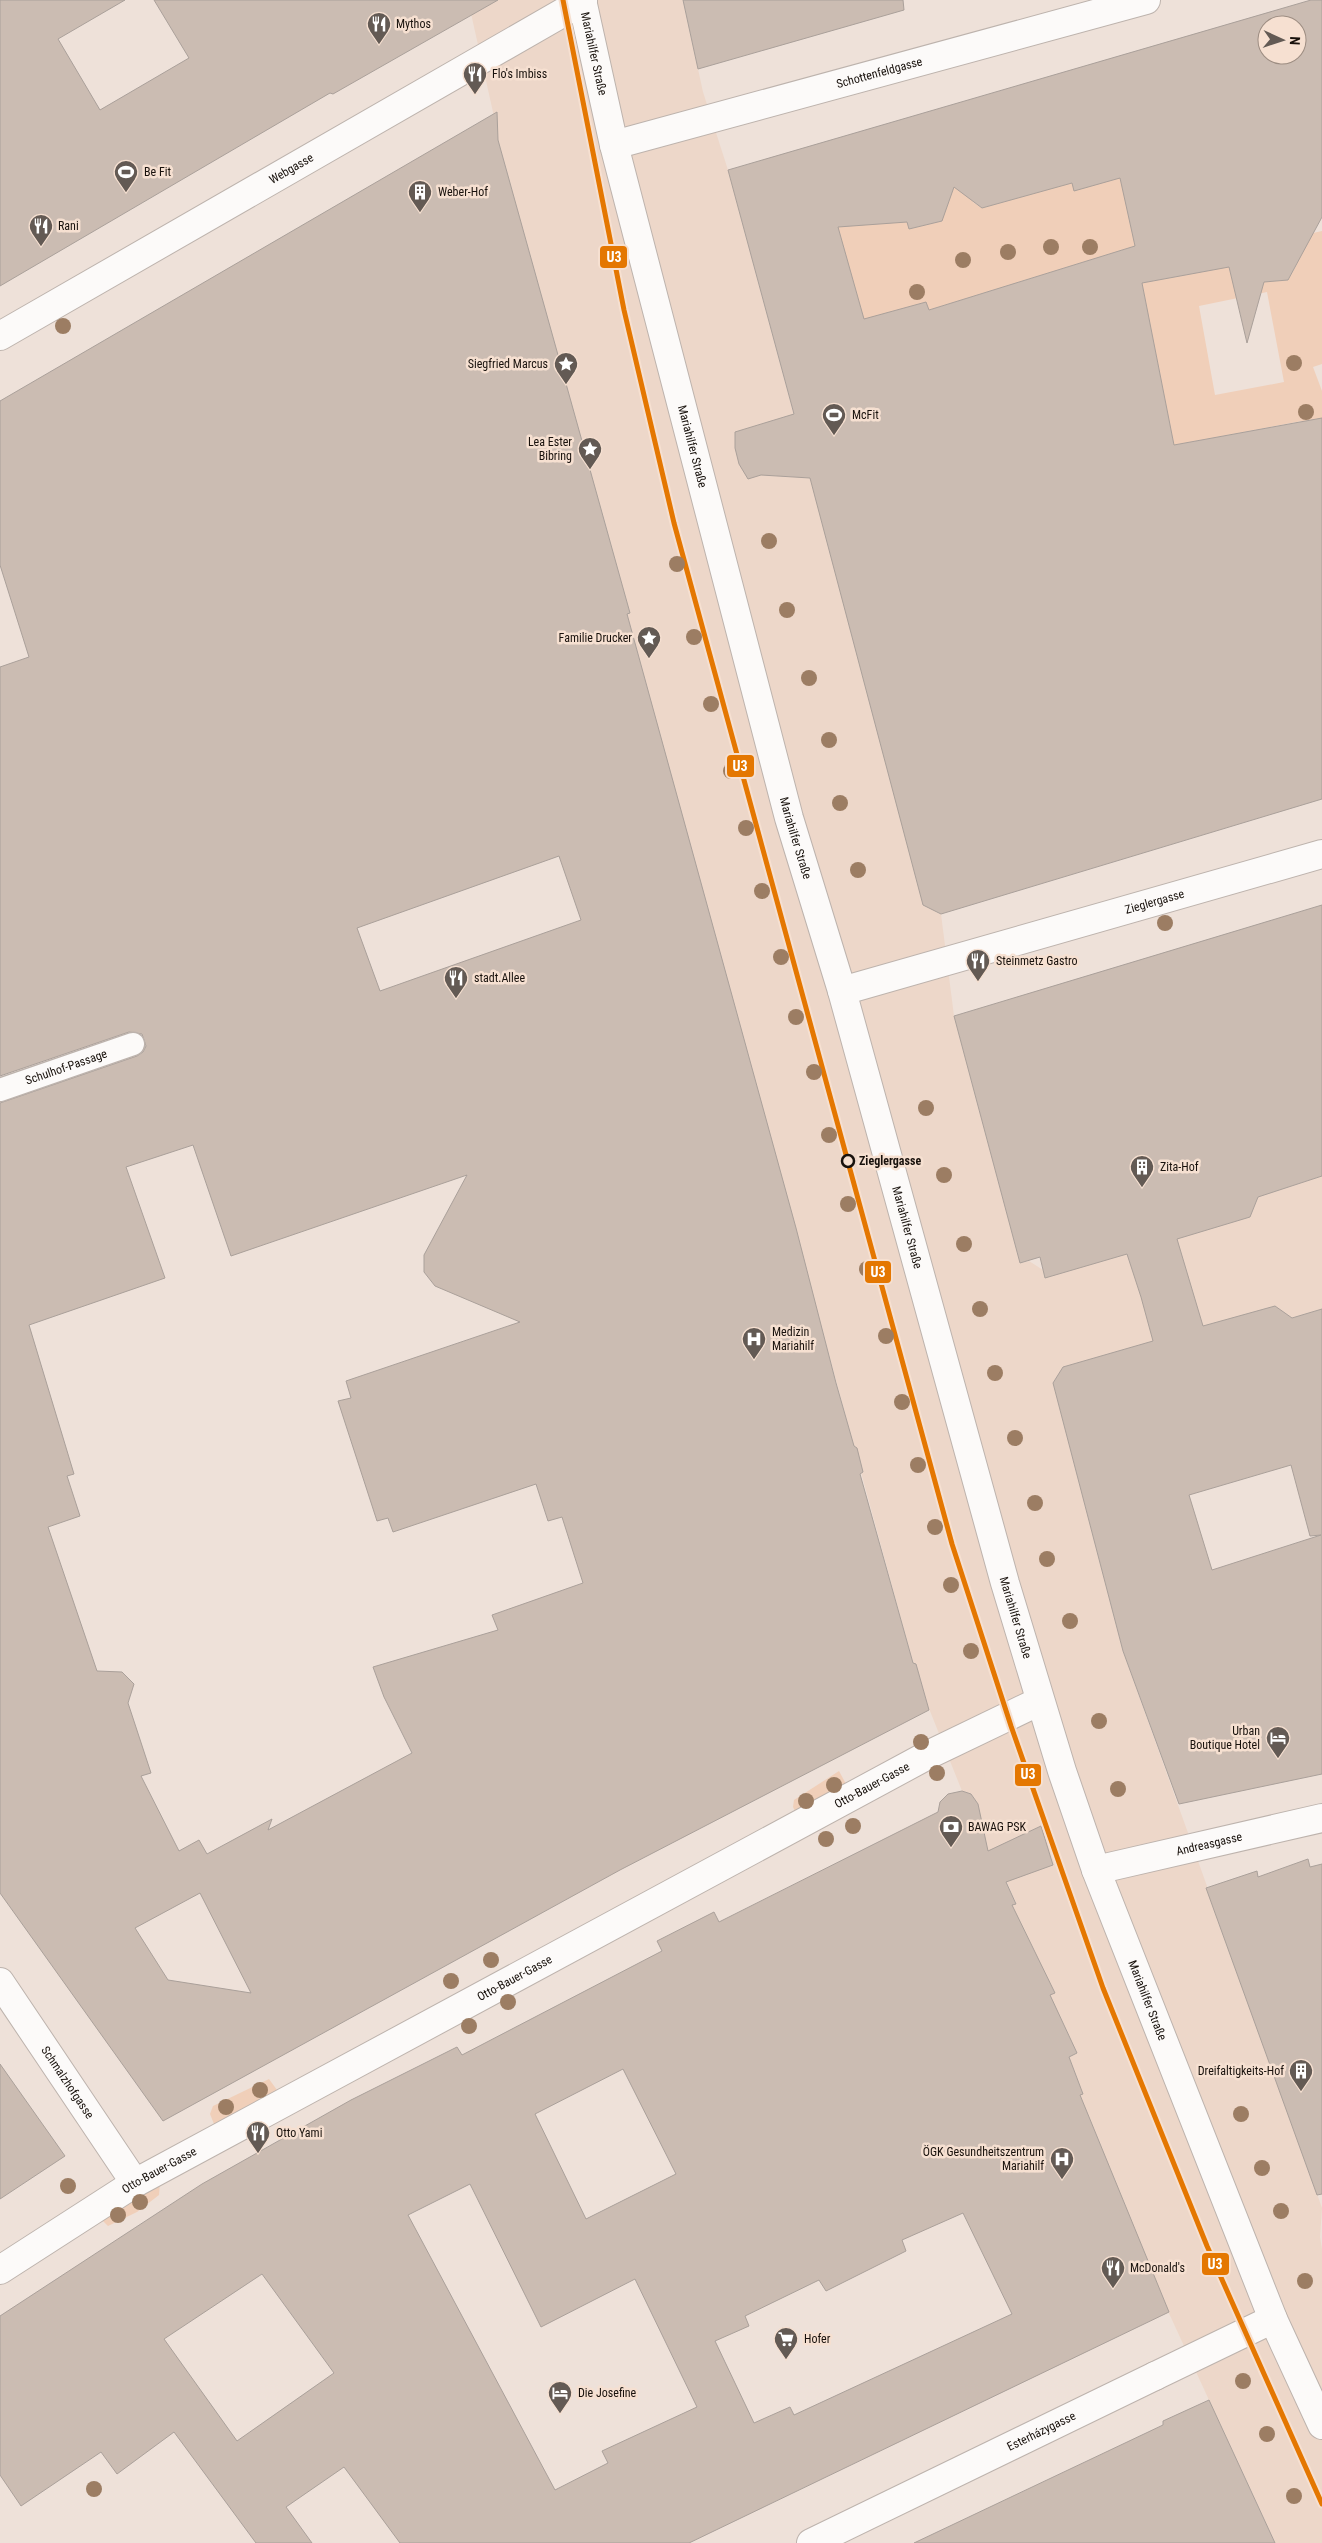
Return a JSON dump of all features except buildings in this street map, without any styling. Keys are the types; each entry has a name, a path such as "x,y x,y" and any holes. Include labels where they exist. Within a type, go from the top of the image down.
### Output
{"street":[{"name":"Schottenfeldgasse","path":"614,145 1146,0"},
{"name":"Mariahilfer Straße","path":"582,1 614,145 789,818 842,991 992,1535 1040,1701 1096,1870 1274,2319 1322,2426"},
{"name":"Webgasse","path":"0,336 582,1"},
{"name":"Zieglergasse","path":"842,991 1322,854"},
{"name":"Otto-Bauer-Gasse","path":"0,2270 135,2183 919,1760 1040,1701"},
{"name":"Andreasgasse","path":"1096,1870 1322,1818"},
{"name":"Schmalzhofgasse","path":"0,1982 135,2183"},
{"name":"Esterházygasse","path":"811,2543 1274,2319"}],"lane":[{"name":"Schulhof-Passage","path":"0,1090 133,1044"}],"shaded area":[{"path":"468,0 683,0 703,92 728,170 794,415 1147,306 1197,562 860,668 895,791 936,912 941,914 954,1016 1020,1263 1029,1261 1043,1270 1045,1277 1250,1217 1258,1197 1322,1176 1322,1309 1292,1318 1275,1306 1063,1367 1053,1383 1123,1651 1322,2208 1320,2237 1322,2249 1322,2543 1275,2543 1167,2309 1080,2095 1083,2094 1069,2057 1077,2053 1063,2023 1056,2025 1044,1973 1031,1944 1008,1907 1016,1903 1003,1873 996,1875 974,1825 980,1813 978,1804 971,1794 962,1791 928,1706 916,1664 913,1663 627,614 630,613 498,140"},
{"path":"1007,171 1123,177 1135,246 929,310 926,302 863,320 836,222 874,224 902,202 909,229 942,221 940,190 968,183 973,202 982,208 1014,199"},
{"path":"1322,231 1322,364 1313,367 1322,391 1322,446 1307,449 1302,421 1174,445 1142,283 1269,259 1274,281 1288,280 1297,264 1291,238","holes":["1267,292 1284,382 1215,395 1199,306"]},
{"path":"839,1771 846,1784 797,1815 793,1807 794,1800"},
{"path":"269,2079 277,2090 214,2124 210,2114 213,2106"},
{"path":"160,2183 159,2195 137,2212 108,2226 101,2219"}],"transit line":[{"name":"U3","path":"563,0 624,310 674,523 952,1544 1011,1726 1103,1988 1207,2246 1322,2504"}],"place":[{"name":"Mythos","path":"379,45"},
{"name":"Flo's Imbiss","path":"475,95"},
{"name":"Be Fit","path":"126,193"},
{"name":"Weber-Hof","path":"420,213"},
{"name":"Rani","path":"41,247"},
{"name":"Siegfried Marcus","path":"566,385"},
{"name":"McFit","path":"834,436"},
{"name":"Lea Ester Bibring","path":"590,470"},
{"name":"Familie Drucker","path":"649,659"},
{"name":"Steinmetz Gastro","path":"978,982"},
{"name":"stadt.Allee","path":"456,999"},
{"name":"Zieglergasse","path":"848,1161"},
{"name":"Zita-Hof","path":"1142,1188"},
{"name":"Medizin Mariahilf","path":"754,1360"},
{"name":"Urban Boutique Hotel","path":"1278,1759"},
{"name":"BAWAG PSK","path":"951,1848"},
{"name":"Dreifaltigkeits-Hof","path":"1301,2092"},
{"name":"Otto Yami","path":"258,2154"},
{"name":"ÖGK Gesundheitszentrum Mariahilf","path":"1062,2180"},
{"name":"McDonald's","path":"1113,2289"},
{"name":"Hofer","path":"786,2360"},
{"name":"Die Josefine","path":"560,2414"}]}
